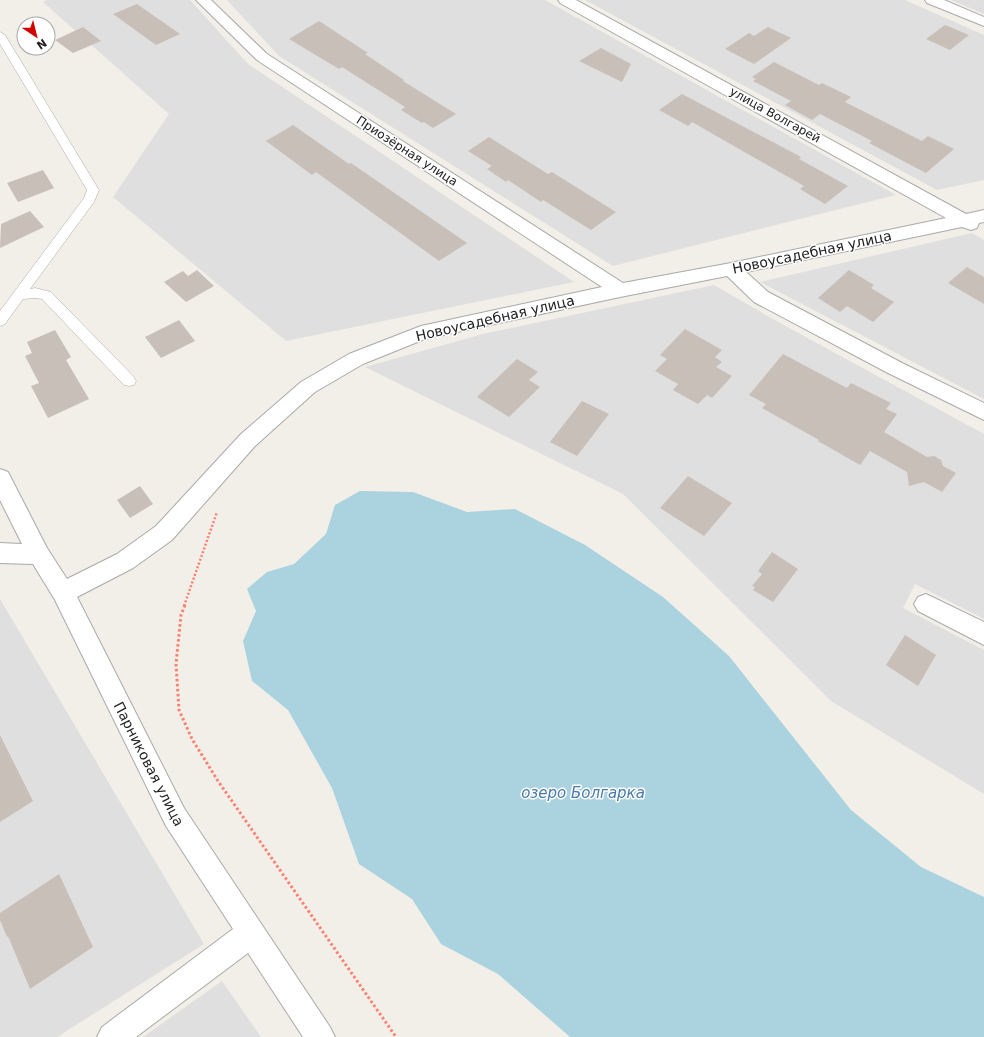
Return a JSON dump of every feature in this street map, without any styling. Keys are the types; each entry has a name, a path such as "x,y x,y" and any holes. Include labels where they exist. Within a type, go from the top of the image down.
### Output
{"street":[{"name":"Приозёрная улица","path":"203,0 262,57 620,290"},
{"name":"улица Волгарей","path":"565,0 984,231"},
{"path":"932,0 984,22"},
{"name":"Новоусадебная улица","path":"63,594 125,561 164,533 254,435 308,387 356,359 421,333 620,290 731,269 984,216"},
{"path":"731,269 761,297 896,368 984,412"},
{"name":"Парниковая улица","path":"0,478 39,555 63,594 175,817 320,1037"},
{"path":"0,553 39,555"},
{"path":"926,604 984,634"},
{"path":"112,1037 251,932"}],"lane":[{"path":"0,35 93,190 90,199 20,296 0,321"},
{"path":"20,296 35,293 46,295 128,381"}],"path":[{"path":"220,504 181,615 176,664 179,710 192,739 218,781 396,1037"}],"shaded area":[{"path":"47,0 190,0 248,64 574,282 286,341 113,197 169,114 43,2"},
{"path":"227,0 545,0 896,195 613,266 279,56"},
{"path":"585,0 905,0 984,35 984,180 937,190"},
{"path":"951,0 984,0 984,14"},
{"path":"972,233 984,240 984,399 760,282"},
{"path":"714,285 780,323 984,434 984,619 915,584 903,608 984,650 984,794 831,701 623,494 365,367 483,334"},
{"path":"0,599 204,944 57,1037 0,1037"},
{"path":"222,981 261,1037 143,1037"}],"water":[{"name":"озеро Болгарка","path":"360,491 413,492 467,512 515,509 585,545 663,597 729,656 851,810 921,867 984,897 984,1037 570,1037 498,974 441,944 412,899 359,864 332,788 288,710 252,681 243,641 256,611 247,589 267,572 294,564 326,534 335,505"}],"building":[{"path":"137,4 180,34 156,45 113,14"},
{"path":"319,21 368,53 365,54 404,80 403,81 456,114 433,128 401,110 405,107 342,67 339,69 289,39"},
{"path":"945,25 969,35 950,50 926,39"},
{"path":"83,27 101,41 73,53 56,40"},
{"path":"768,27 791,38 754,64 725,49 749,33 754,36"},
{"path":"601,48 631,64 622,82 579,61"},
{"path":"774,62 819,85 822,83 851,97 845,102 922,141 928,136 954,149 926,173 869,143 872,141 820,114 812,120 785,105 791,101 753,81 756,79 752,77"},
{"path":"682,94 801,157 799,159 848,186 825,204 800,189 804,186 692,122 688,126 659,110"},
{"path":"293,125 467,243 439,261 316,172 312,175 266,141"},
{"path":"489,137 548,174 552,172 616,212 591,230 543,200 541,202 508,180 506,182 487,169 492,166 468,151"},
{"path":"43,170 54,188 18,202 7,183"},
{"path":"30,211 44,227 0,248 1,224"},
{"path":"967,267 984,277 984,304 948,283"},
{"path":"197,270 214,286 186,302 164,282 183,271 188,276"},
{"path":"849,270 874,285 871,288 894,302 873,322 847,306 840,312 818,298"},
{"path":"179,320 195,341 161,358 145,337"},
{"path":"685,329 722,350 715,357 722,362 716,367 732,376 712,398 707,395 698,404 673,390 678,384 655,371 667,359 660,355"},
{"path":"55,330 71,357 66,360 89,399 48,418 31,386 39,383 25,356 32,353 27,342"},
{"path":"783,354 847,388 851,383 891,403 886,409 897,414 884,432 927,457 934,456 941,460 943,466 956,473 942,492 924,482 909,486 907,472 870,451 860,465 762,408 766,404 749,395"},
{"path":"517,359 538,372 529,380 540,387 509,417 477,397"},
{"path":"582,401 609,414 577,456 550,442"},
{"path":"688,476 732,503 704,536 660,508"},
{"path":"140,486 153,504 130,518 117,500"},
{"path":"772,552 798,569 773,602 753,590 755,587 752,586 762,574 758,571"},
{"path":"905,635 936,655 918,686 886,665"},
{"path":"0,735 33,801 0,822"},
{"path":"59,874 93,947 30,989 0,920 0,913"}]}
